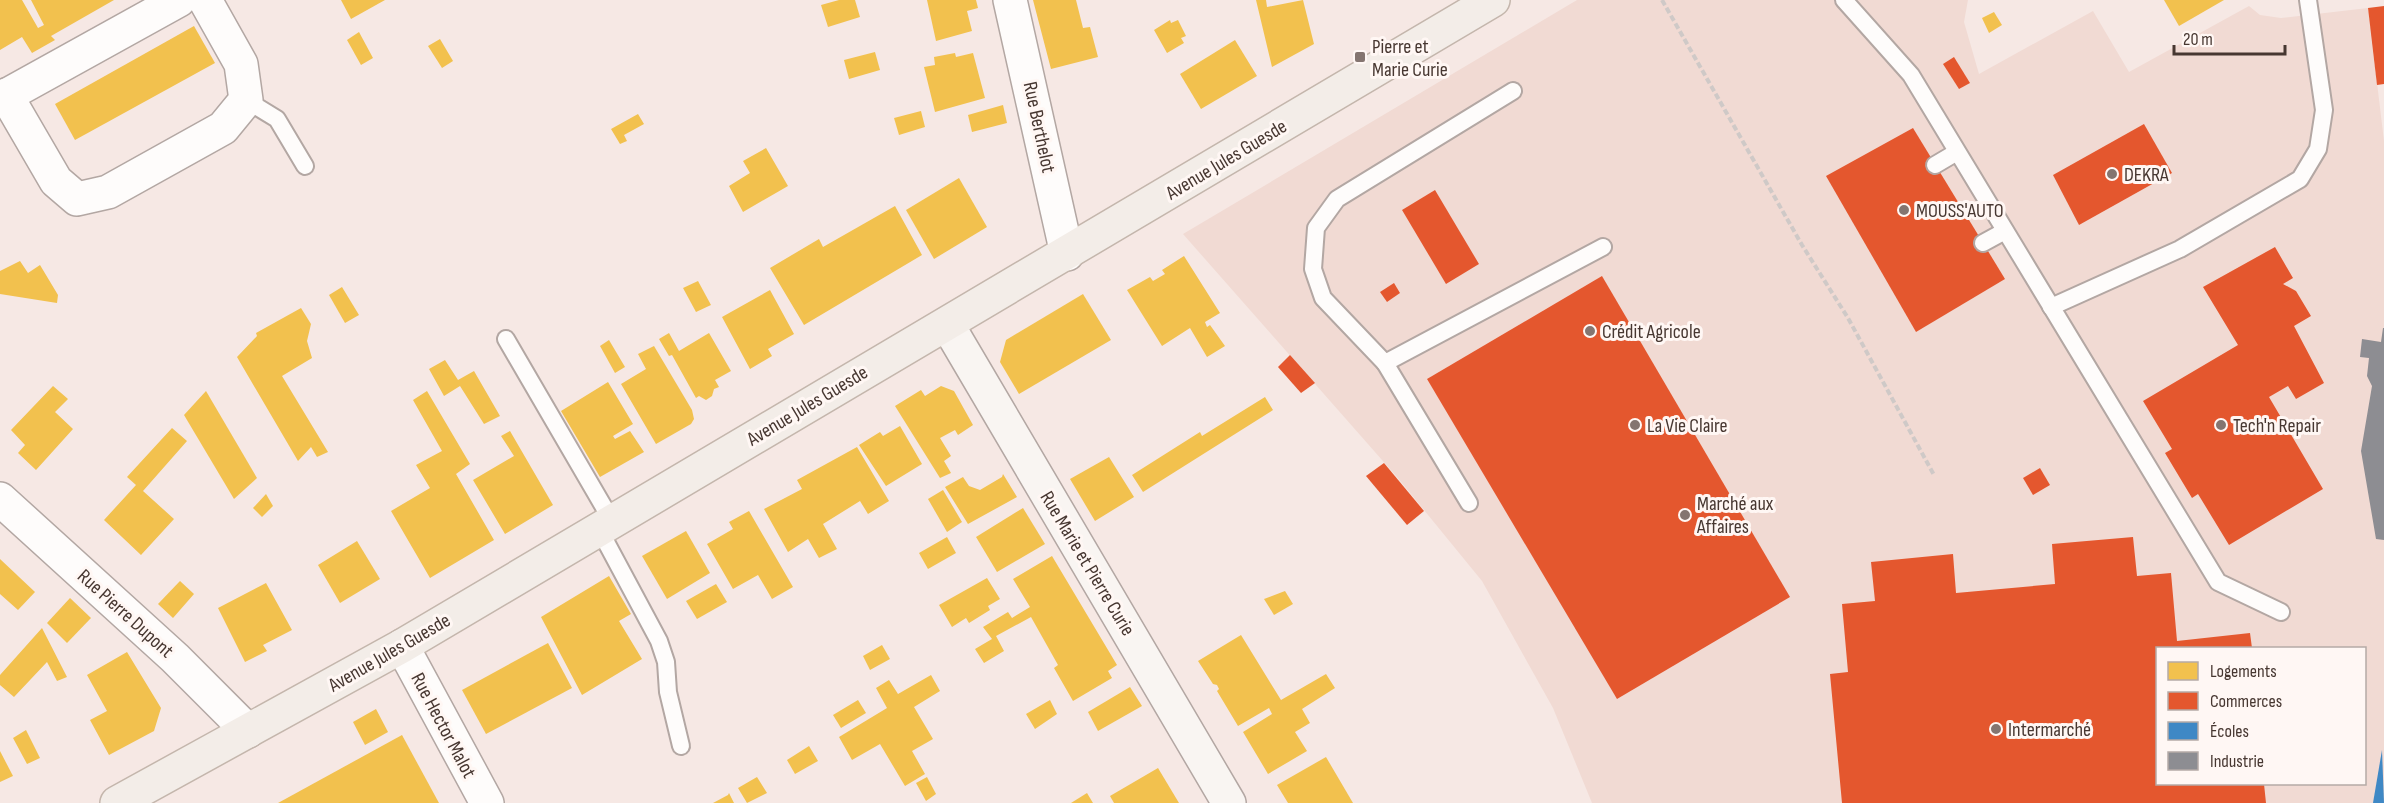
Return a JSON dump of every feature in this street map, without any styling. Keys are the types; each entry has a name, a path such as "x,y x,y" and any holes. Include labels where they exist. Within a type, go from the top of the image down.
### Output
{"main road":[{"name":"Avenue Jules Guesde","path":"117,803 402,646 1493,0"}],"street":[{"path":"179,0 3,97 56,181 78,199 108,192 223,128 246,100 240,64 205,0"},
{"name":"Rue Berthelot","path":"1010,0 1067,254"},
{"name":"Rue Marie et Pierre Curie","path":"946,324 1229,803"},
{"name":"Rue Pierre Dupont","path":"0,499 175,658 248,731"},
{"name":"Rue Hector Malot","path":"402,646 487,803"}],"lane":[{"path":"1844,0 1911,75 2218,582 2281,612"},
{"path":"2051,307 2180,249 2300,179 2318,149 2324,110 2308,0"},
{"path":"1469,503 1385,363 1323,298 1313,269 1316,228 1337,199 1513,91"},
{"path":"246,100 277,119 305,166"},
{"path":"1935,165 1957,152"},
{"path":"1983,243 2005,231"},
{"path":"1385,363 1603,247"},
{"path":"506,339 606,525 659,641 666,662 668,692 681,746"}],"path":[{"path":"1662,0 1796,235 1848,318 1934,475"}],"shaded area":[{"path":"1577,0 1968,0 1964,22 1979,74 2093,11 2129,72 2249,6 2260,15 2281,18 2368,8 2384,141 2384,803 1592,803 1553,708 1482,581 1397,477 1183,234"}],"building: Logements":[{"path":"0,0 22,0 38,28 44,25 31,0 114,0 51,36 55,40 32,53 22,37 0,50"},
{"path":"341,0 385,0 351,19"},
{"path":"839,0 855,0 860,17 828,27 821,5"},
{"path":"927,0 976,0 978,8 967,11 972,31 936,41"},
{"path":"1033,0 1076,0 1083,28 1090,27 1098,57 1051,69"},
{"path":"1256,0 1266,0 1267,7 1303,0 1314,44 1272,67"},
{"path":"2164,0 2224,0 2179,26"},
{"path":"1994,12 2002,25 1989,33 1982,18"},
{"path":"1170,20 1171,23 1178,20 1186,36 1181,38 1184,43 1167,53 1154,30"},
{"path":"194,26 215,63 75,140 55,104"},
{"path":"359,32 373,58 361,65 347,40"},
{"path":"440,39 453,61 442,68 428,46"},
{"path":"1235,40 1257,76 1201,109 1180,74"},
{"path":"875,52 880,70 849,79 844,60"},
{"path":"955,53 956,57 973,53 985,98 935,112 924,67 935,65 934,57"},
{"path":"1003,105 1007,123 972,132 968,115"},
{"path":"921,111 925,127 899,135 894,118"},
{"path":"638,114 644,124 624,135 627,141 620,144 611,129"},
{"path":"766,148 788,186 743,212 729,186 750,173 743,161"},
{"path":"959,178 987,227 934,259 906,210"},
{"path":"895,206 922,255 804,325 770,268 819,239 823,247"},
{"path":"1184,256 1220,313 1205,322 1207,327 1210,325 1225,346 1207,357 1190,328 1162,346 1127,290 1150,277 1153,281 1165,274 1162,270"},
{"path":"20,261 28,273 40,265 58,295 57,303 0,294 0,271"},
{"path":"698,281 711,305 696,312 683,288"},
{"path":"342,287 359,315 345,323 329,295"},
{"path":"770,290 794,334 768,349 772,356 750,369 722,317"},
{"path":"1083,294 1111,340 1019,394 1000,362 1006,340"},
{"path":"301,308 311,324 307,341 312,358 282,376 328,452 317,457 311,447 298,461 237,357 257,336 256,333"},
{"path":"669,333 679,351 709,333 731,371 715,380 719,387 714,389 712,396 706,400 699,396 696,398 672,355 669,356 659,339"},
{"path":"609,340 625,367 615,373 600,346"},
{"path":"654,346 692,410 694,419 691,424 656,444 621,384 646,369 638,354"},
{"path":"445,360 458,380 474,371 500,416 484,424 460,386 444,396 429,369"},
{"path":"608,382 633,424 613,436 615,439 630,431 644,452 600,477 561,411"},
{"path":"53,386 68,399 55,412 73,429 36,470 18,453 25,445 11,430"},
{"path":"941,386 954,391 973,425 958,435 955,430 940,438 951,456 944,461 951,473 940,478 895,406 921,390 925,396"},
{"path":"206,391 257,478 234,499 184,415"},
{"path":"427,391 470,464 456,474 494,540 430,578 391,511 430,488 416,465 442,451 413,400"},
{"path":"1265,397 1273,410 1143,492 1132,475 1200,432 1202,436"},
{"path":"900,426 922,464 886,486 859,445 880,432 883,436"},
{"path":"172,428 187,441 143,491 174,519 141,555 104,520 136,485 127,477"},
{"path":"510,431 553,505 505,534 473,480 514,456 501,436"},
{"path":"857,447 889,501 868,514 860,501 823,524 837,549 819,558 808,539 788,552 764,509 802,489 797,480"},
{"path":"1109,457 1134,497 1095,521 1070,479"},
{"path":"1003,474 1017,497 968,524 945,487 963,477 969,486 980,490 1002,477"},
{"path":"943,490 962,522 947,532 928,499"},
{"path":"266,494 273,506 262,517 253,508"},
{"path":"1023,508 1045,544 997,572 976,537"},
{"path":"749,511 793,587 772,599 758,575 733,589 707,544 733,529 729,522"},
{"path":"686,531 710,573 667,599 642,556"},
{"path":"947,537 956,553 928,569 919,553"},
{"path":"357,541 380,579 340,603 318,565"},
{"path":"1052,556 1117,665 1108,671 1112,678 1073,701 1054,668 1058,665 1031,617 996,636 1004,651 984,663 975,649 992,639 983,627 1008,612 1012,618 1030,607 1013,579"},
{"path":"0,559 35,592 18,610 0,594"},
{"path":"609,576 631,614 619,621 642,659 582,695 541,617"},
{"path":"987,578 1000,599 988,606 990,610 969,623 966,618 952,627 939,605"},
{"path":"180,581 194,594 173,618 158,604"},
{"path":"266,583 292,630 263,645 267,651 245,662 218,608"},
{"path":"716,584 727,602 697,619 686,601"},
{"path":"1285,591 1293,604 1274,615 1264,599"},
{"path":"70,598 91,618 67,643 47,623"},
{"path":"42,628 67,677 57,681 47,662 14,697 0,685 0,675"},
{"path":"1241,635 1281,700 1326,674 1335,688 1302,709 1310,723 1295,732 1307,751 1268,774 1243,732 1272,714 1269,708 1238,726 1217,691 1219,689 1217,685 1213,684 1198,661"},
{"path":"548,643 572,688 486,734 462,690"},
{"path":"882,645 890,659 870,670 863,656"},
{"path":"127,652 161,708 154,731 109,755 90,720 107,711 87,675"},
{"path":"931,675 940,691 914,707 933,739 912,751 925,774 905,786 880,744 852,760 839,737 887,708 876,688 889,680 898,694"},
{"path":"1130,687 1142,706 1098,731 1088,712"},
{"path":"858,700 866,713 841,728 833,715"},
{"path":"1050,700 1057,714 1035,729 1026,714"},
{"path":"376,709 388,732 365,745 353,722"},
{"path":"26,730 40,758 27,764 13,738"},
{"path":"402,735 439,803 278,803"},
{"path":"809,746 818,761 795,774 787,760"},
{"path":"0,751 13,776 0,782"},
{"path":"1326,757 1353,803 1288,803 1277,785"},
{"path":"1158,768 1179,803 1114,803 1110,796"},
{"path":"757,777 767,793 747,803 738,788"},
{"path":"927,777 936,794 926,801 916,783"},
{"path":"729,793 734,803 713,803 728,795"},
{"path":"1087,793 1093,803 1071,803"}],"building: Commerces":[{"path":"2384,6 2384,84 2377,85 2368,8"},
{"path":"1954,57 1970,83 1959,89 1943,64"},
{"name":"DEKRA","path":"2144,124 2172,173 2079,225 2053,175"},
{"name":"MOUSS'AUTO","path":"1913,128 2005,279 1916,332 1826,176"},
{"path":"1435,190 1479,264 1446,284 1402,210"},
{"name":"Tech'n Repair","path":"2275,247 2293,278 2283,284 2296,291 2311,316 2294,326 2324,383 2296,399 2288,386 2269,397 2323,489 2229,545 2198,494 2192,498 2165,453 2172,449 2143,401 2238,345 2203,287"},
{"path":"1602,276 1790,597 1617,699 1427,379"},
{"path":"1394,283 1400,293 1387,302 1380,292"},
{"path":"1290,355 1315,383 1301,393 1278,367"},
{"path":"1384,463 1424,511 1407,525 1366,476"},
{"path":"2040,468 2050,485 2033,495 2023,478"},
{"name":"Intermarché","path":"2133,537 2137,576 2171,573 2177,641 2250,633 2252,647 2156,647 2156,785 2264,785 2266,803 1842,803 1830,674 1848,672 1842,604 1875,601 1871,562 1953,554 1956,593 2055,584 2052,544"}],"building: Écoles":[{"path":"2382,750 2384,803 2373,803"}],"building: Industrie":[{"path":"2383,328 2384,540 2376,539 2361,451 2372,386 2367,376 2369,358 2360,357 2362,339 2381,342"}],"place":[{"name":"Pierre et Marie Curie","path":"1360,57"},
{"name":"DEKRA","path":"2112,174"},
{"name":"MOUSS'AUTO","path":"1904,210"},
{"name":"Crédit Agricole","path":"1590,331"},
{"name":"La Vie Claire","path":"1635,425"},
{"name":"Tech'n Repair","path":"2221,425"},
{"name":"Marché aux Affaires","path":"1685,515"},
{"name":"Intermarché","path":"1996,729"}]}
